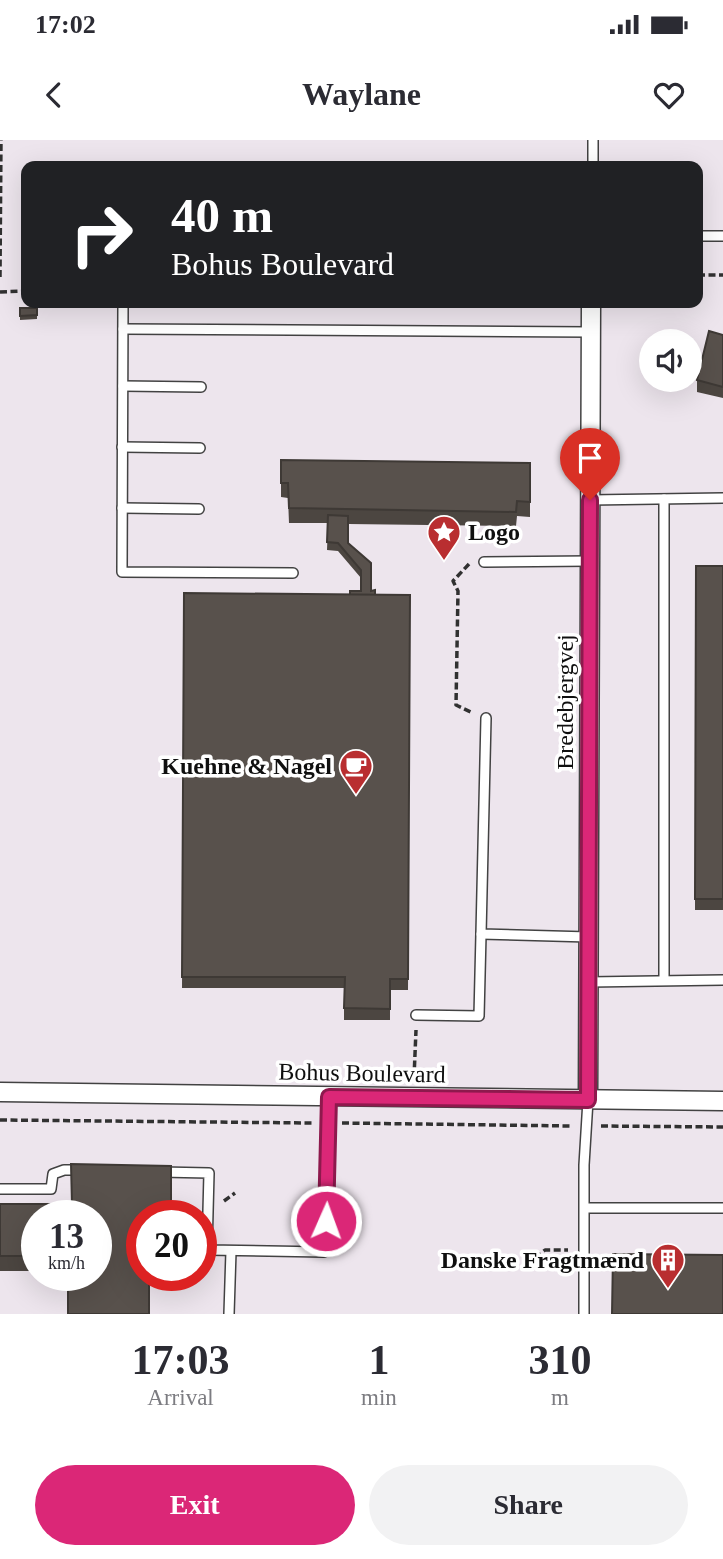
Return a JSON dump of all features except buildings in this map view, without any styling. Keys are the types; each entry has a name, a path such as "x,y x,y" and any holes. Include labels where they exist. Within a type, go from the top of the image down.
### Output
{"street":[{"name":"Bredebjergvej","path":"588,1100 591,308"},
{"name":"Bohus Boulevard","path":"0,1093 723,1101"}],"lane":[{"path":"593,140 593,161"},
{"path":"703,236 723,236"},
{"path":"124,308 122,572 293,573"},
{"path":"123,329 590,332"},
{"path":"123,386 201,387"},
{"path":"122,447 200,448"},
{"path":"590,500 723,498"},
{"path":"664,499 664,981"},
{"path":"122,508 199,509"},
{"path":"484,562 590,561"},
{"path":"416,1015 480,1016 486,718"},
{"path":"481,934 589,937"},
{"path":"589,982 723,980"},
{"path":"156,1172 209,1173 207,1251 324,1252 329,1097"},
{"path":"584,1314 584,1165 588,1100"},
{"path":"0,1189 51,1189 53,1174 64,1170 91,1170"},
{"path":"585,1208 723,1208"},
{"path":"229,1314 231,1251"}],"path":[{"path":"0,277 1,140"},
{"path":"703,275 723,275"},
{"path":"0,292 21,291"},
{"path":"484,562 470,563 453,581 458,591 456,705 486,718"},
{"path":"414,1098 416,1015"},
{"path":"0,1119 723,1127"},
{"path":"527,1252 535,1258 545,1250 584,1250"}],"shaded area":[{"path":"0,140 723,140 723,1314 0,1314"}],"place":[{"name":"Logo","path":"444,562"},
{"name":"Kuehne & Nagel","path":"356,796"},
{"name":"Danske Fragtmænd","path":"668,1290"}],"route":[{"path":"326,1221 329,1097 588,1100 590,500"}]}
